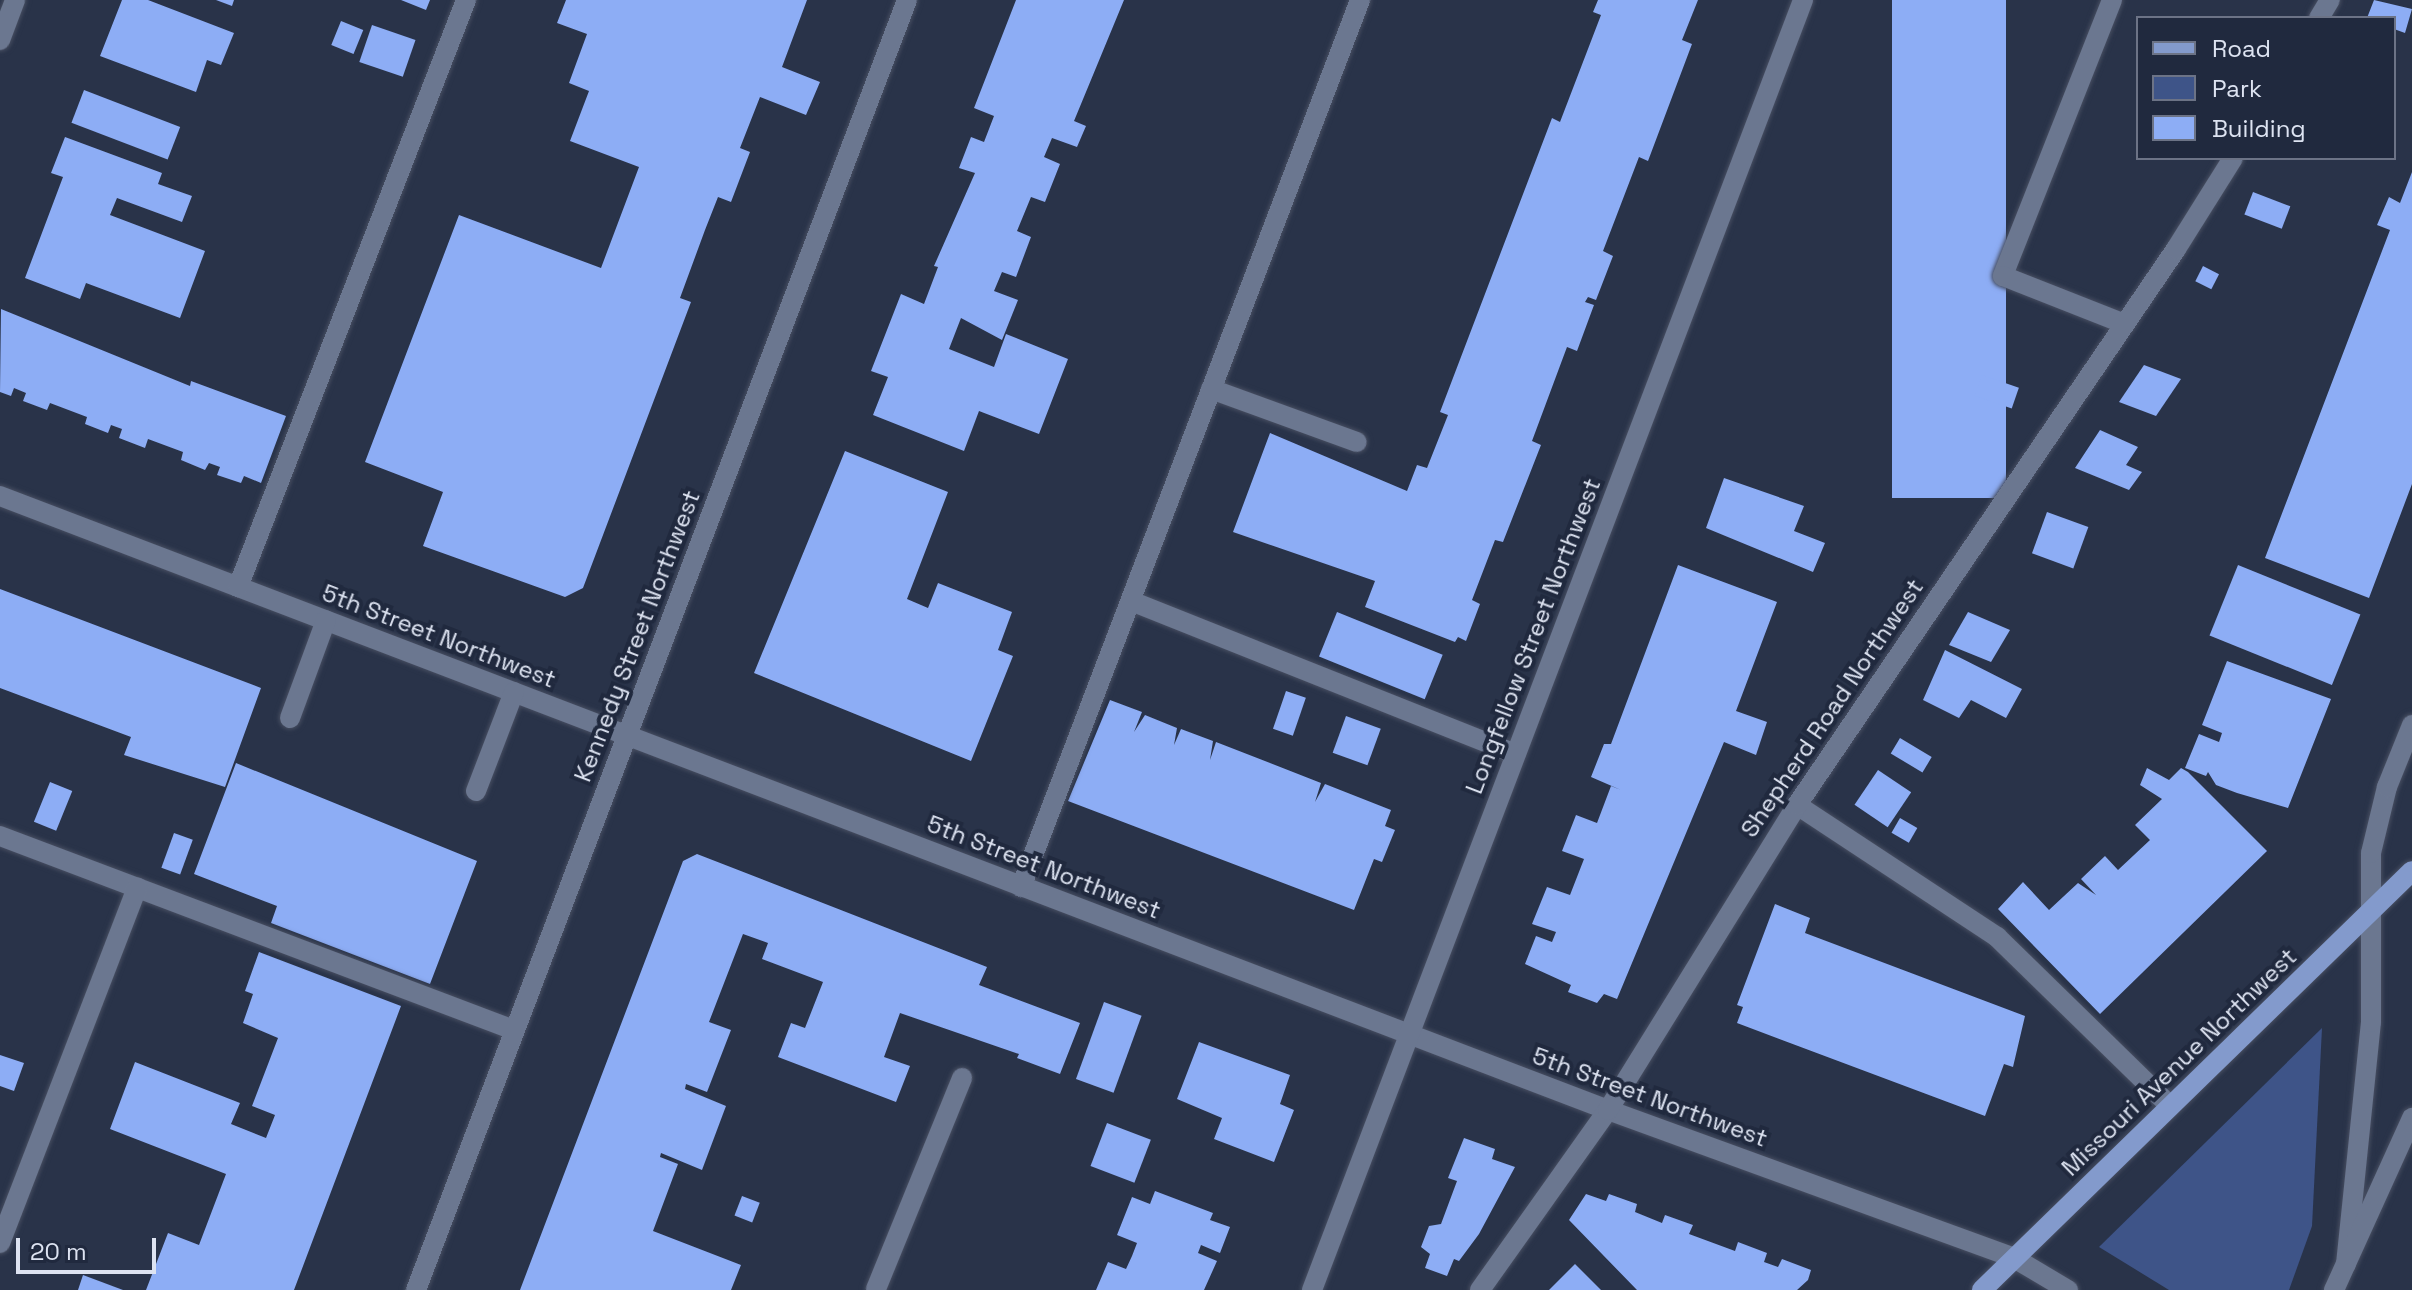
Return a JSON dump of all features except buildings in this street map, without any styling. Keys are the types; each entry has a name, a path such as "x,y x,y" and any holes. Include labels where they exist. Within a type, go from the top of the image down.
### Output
{"main road":[{"name":"Missouri Avenue Northwest","path":"1982,1290 2412,871"}],"street":[{"path":"0,40 15,0"},
{"path":"238,587 466,0"},
{"name":"Kennedy Street Northwest","path":"416,1290 907,0"},
{"path":"1021,887 1360,0"},
{"name":"Longfellow Street Northwest","path":"1312,1290 1803,0"},
{"path":"2112,0 2003,276 2125,324"},
{"name":"Shepherd Road Northwest","path":"1480,1290 1608,1110 1797,805 2125,324 2232,160"},
{"path":"1211,389 1357,442"},
{"name":"5th Street Northwest","path":"0,496 1608,1110 2014,1258 2068,1290"},
{"path":"1131,601 1516,754"},
{"path":"290,718 326,620"},
{"path":"476,791 514,692"},
{"path":"2346,1264 2365,1106 2374,832 2412,725"},
{"path":"1797,805 1997,937 2170,1106"},
{"path":"0,836 514,1030"},
{"path":"0,1243 137,888"},
{"path":"877,1290 962,1078"},
{"path":"2334,1290 2412,1118"}],"green space":[{"path":"2322,1028 2312,1226 2289,1290 2169,1290 2099,1247"}]}
